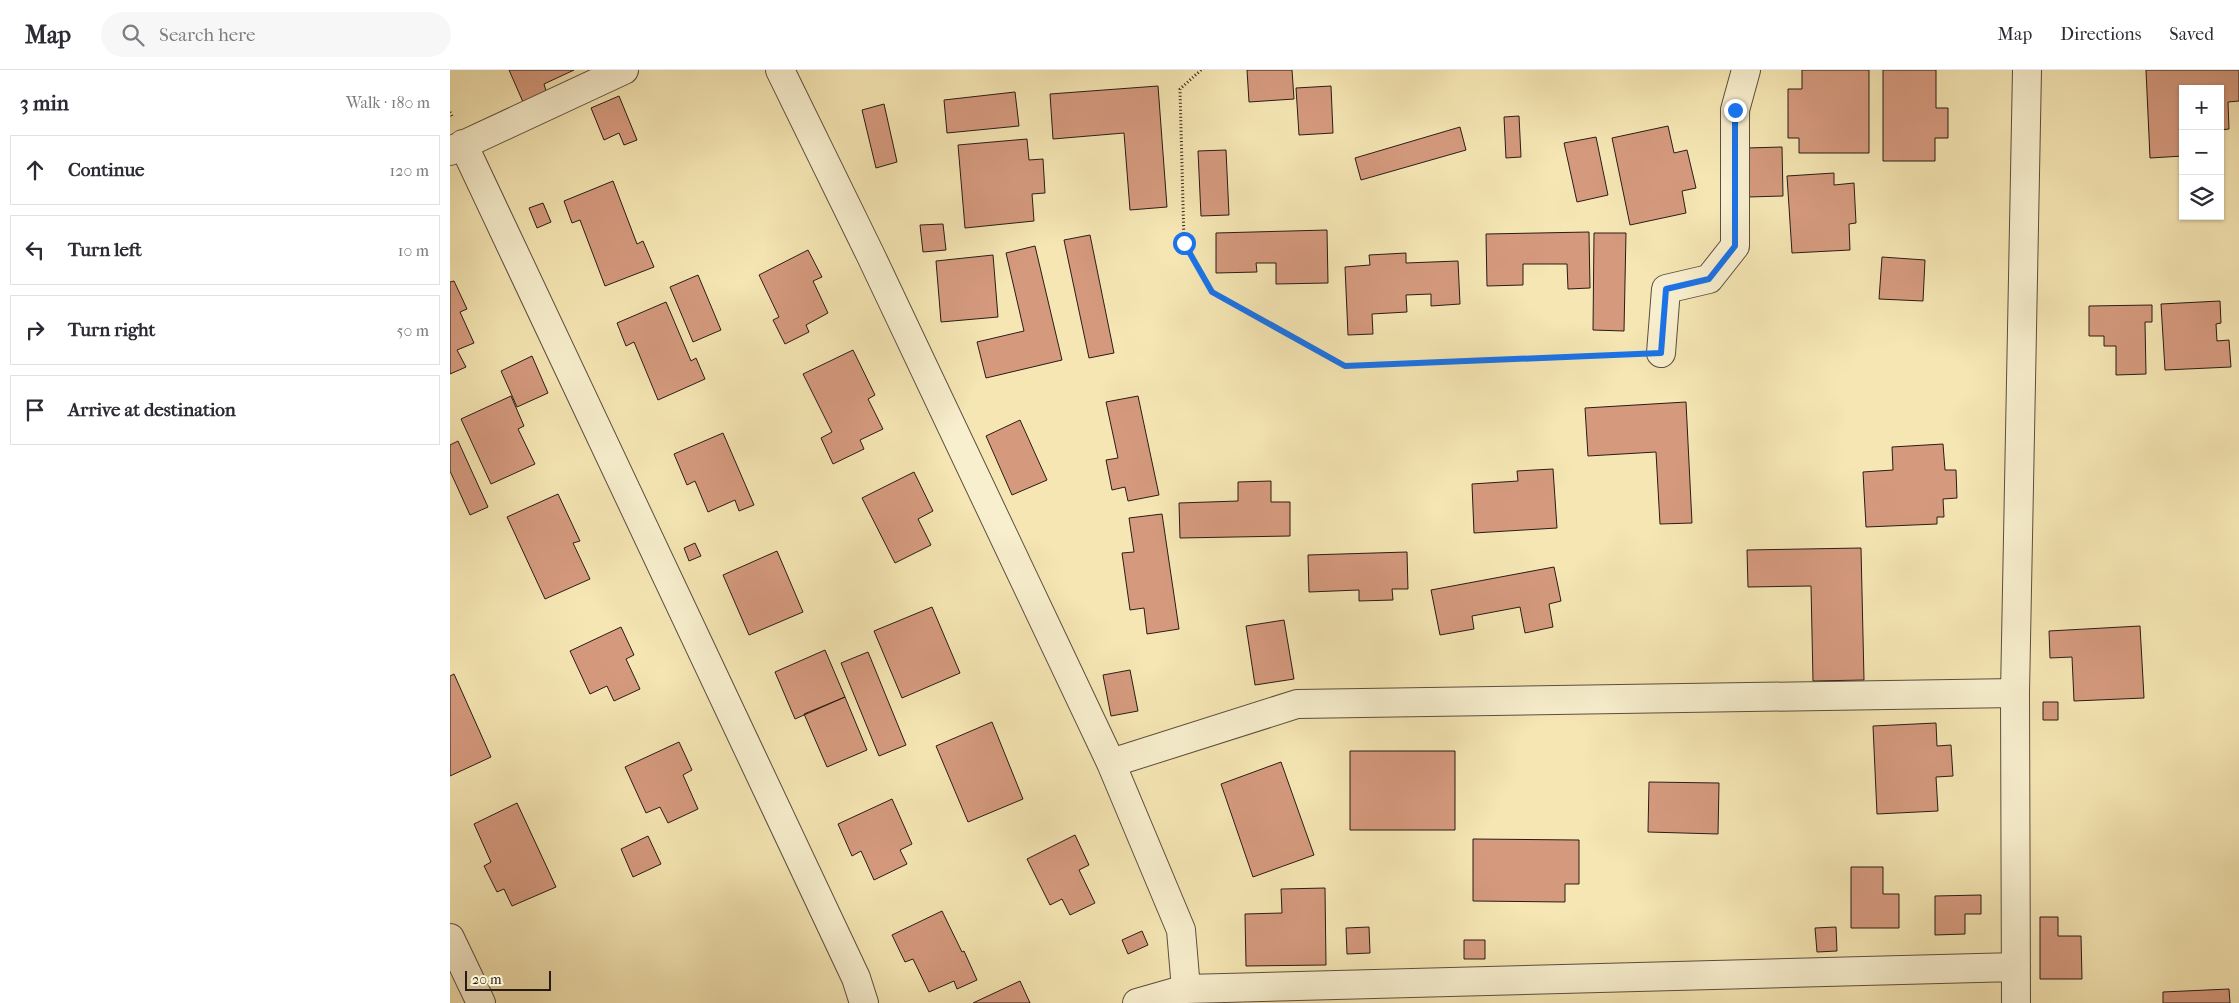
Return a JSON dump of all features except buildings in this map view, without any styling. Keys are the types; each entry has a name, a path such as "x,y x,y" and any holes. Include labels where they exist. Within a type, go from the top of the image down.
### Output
{"street":[{"path":"624,70 457,147 852,969 864,1003"},
{"path":"780,70 871,256 1112,763 1181,930 1186,989"},
{"path":"1661,353 1666,289 1709,279 1735,246 1735,110 1746,70"},
{"path":"2016,1003 2015,693 2027,70"},
{"path":"1112,763 1297,704 2015,693"},
{"path":"450,938 481,1003"},
{"path":"1136,1003 1186,989 2016,967"}],"path":[{"path":"1201,70 1180,89 1184,243 1212,292 1345,366 1661,353"}],"route":[{"path":"1184,243 1212,292 1345,366 1661,353 1666,289 1709,279 1735,246 1735,110"}]}
